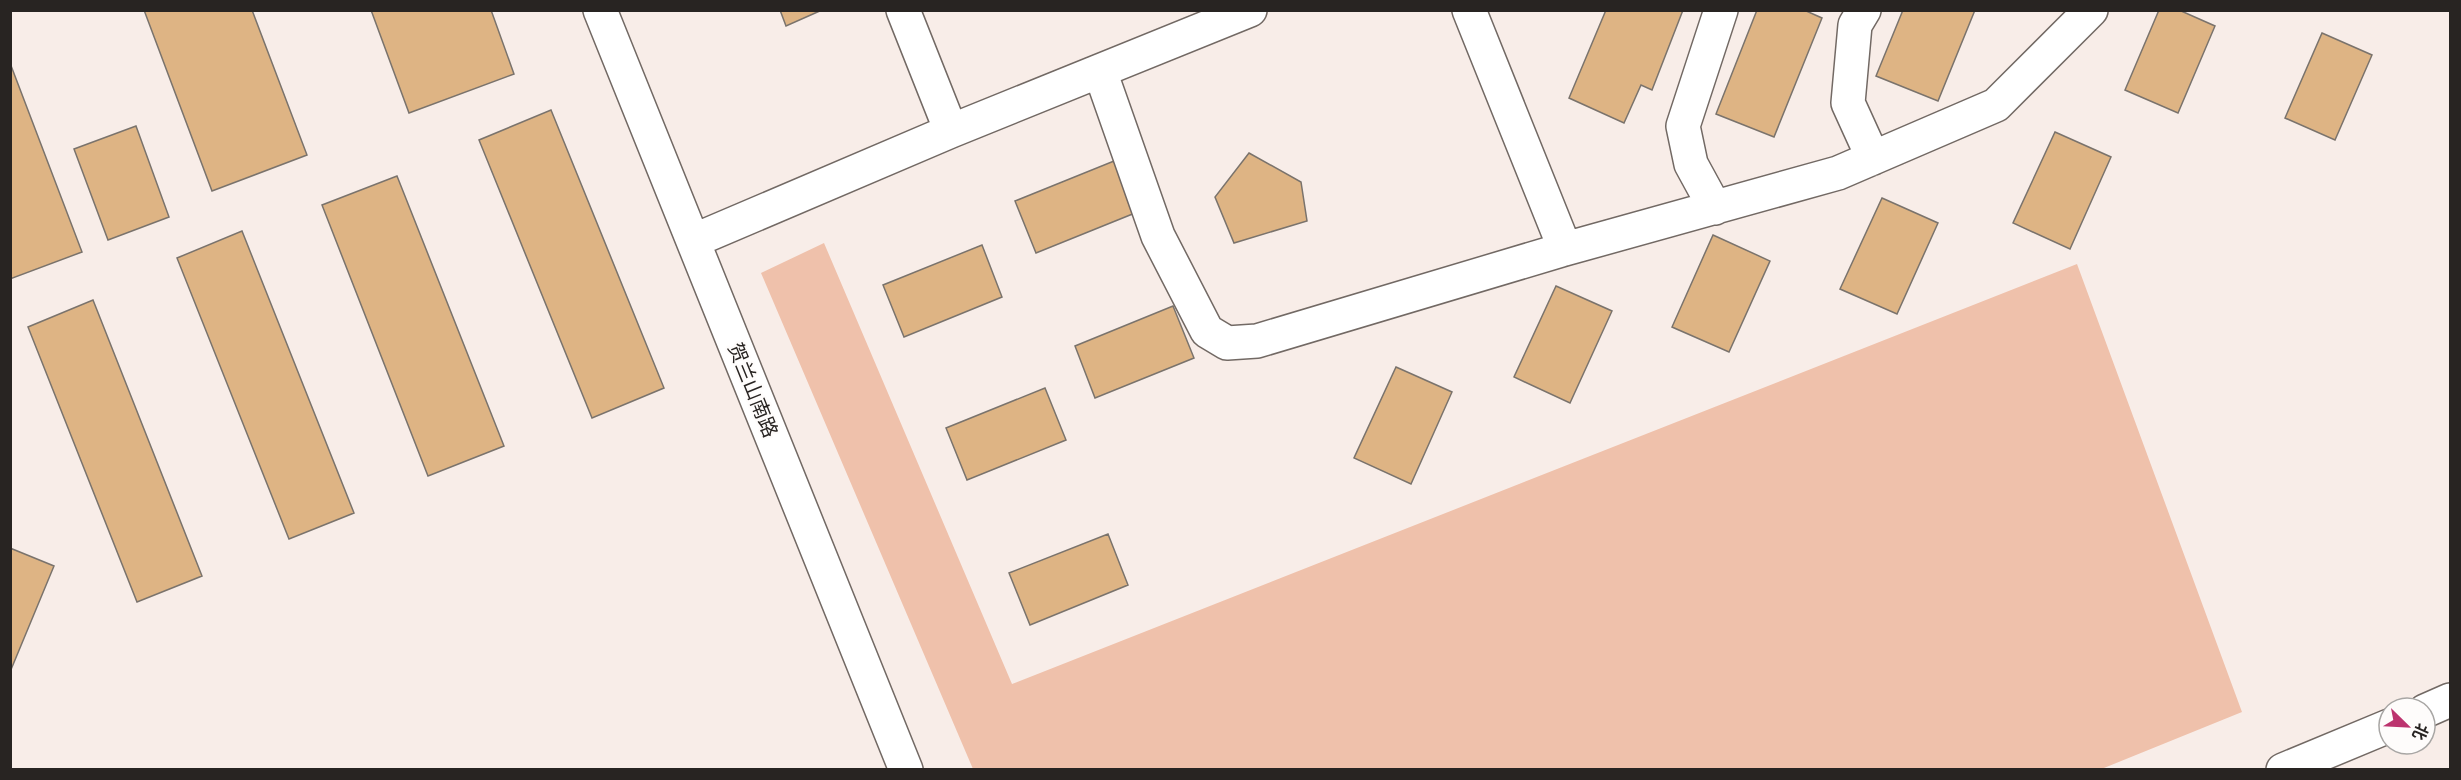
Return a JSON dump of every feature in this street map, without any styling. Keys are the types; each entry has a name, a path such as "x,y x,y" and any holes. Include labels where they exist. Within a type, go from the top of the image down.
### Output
{"street":[{"name":"贺兰山南路","path":"600,10 906,770"},
{"path":"903,10 951,131"},
{"path":"693,242 951,131 1250,10"},
{"path":"1469,10 1565,249"},
{"path":"1715,208 1691,164 1683,126 1720,10"},
{"path":"1864,10 1855,25 1848,103 1873,158"},
{"path":"1100,71 1158,236 1207,331 1227,343 1257,341 1565,249 1838,173 1996,105 2091,10"},
{"path":"2437,706 2451,700"},
{"path":"2283,770 2377,731"}],"shaded area":[{"path":"824,243 1012,684 2077,264 2242,712 2099,770 973,769 761,273"}],"building":[{"path":"144,10 252,10 307,155 212,191"},
{"path":"371,10 491,10 514,74 409,113"},
{"path":"780,10 822,10 786,26"},
{"path":"1606,10 1683,10 1652,90 1641,85 1624,123 1569,98"},
{"path":"1757,10 1804,10 1822,18 1774,137 1716,114"},
{"path":"1903,10 1975,10 1938,101 1876,76"},
{"path":"2159,10 2179,10 2215,26 2178,113 2125,90"},
{"path":"2322,33 2372,55 2335,140 2285,118"},
{"path":"10,63 82,252 10,279"},
{"path":"551,110 664,388 592,418 479,140"},
{"path":"136,126 169,217 108,240 74,149"},
{"path":"2055,132 2111,157 2070,249 2013,223"},
{"path":"1249,153 1301,182 1307,221 1234,243 1215,197"},
{"path":"1114,161 1135,213 1036,253 1015,201"},
{"path":"397,176 504,446 428,476 322,205"},
{"path":"1882,198 1938,223 1897,314 1840,289"},
{"path":"242,231 354,513 289,539 177,258"},
{"path":"1713,235 1770,261 1729,352 1672,327"},
{"path":"982,245 1002,297 904,337 883,285"},
{"path":"1556,286 1612,311 1570,403 1514,377"},
{"path":"93,300 202,576 137,602 28,327"},
{"path":"1173,306 1194,358 1095,398 1075,346"},
{"path":"1396,367 1452,392 1411,484 1354,458"},
{"path":"1045,388 1066,440 967,480 946,428"},
{"path":"1108,534 1128,585 1030,625 1009,573"},
{"path":"10,548 54,566 10,672"}]}
